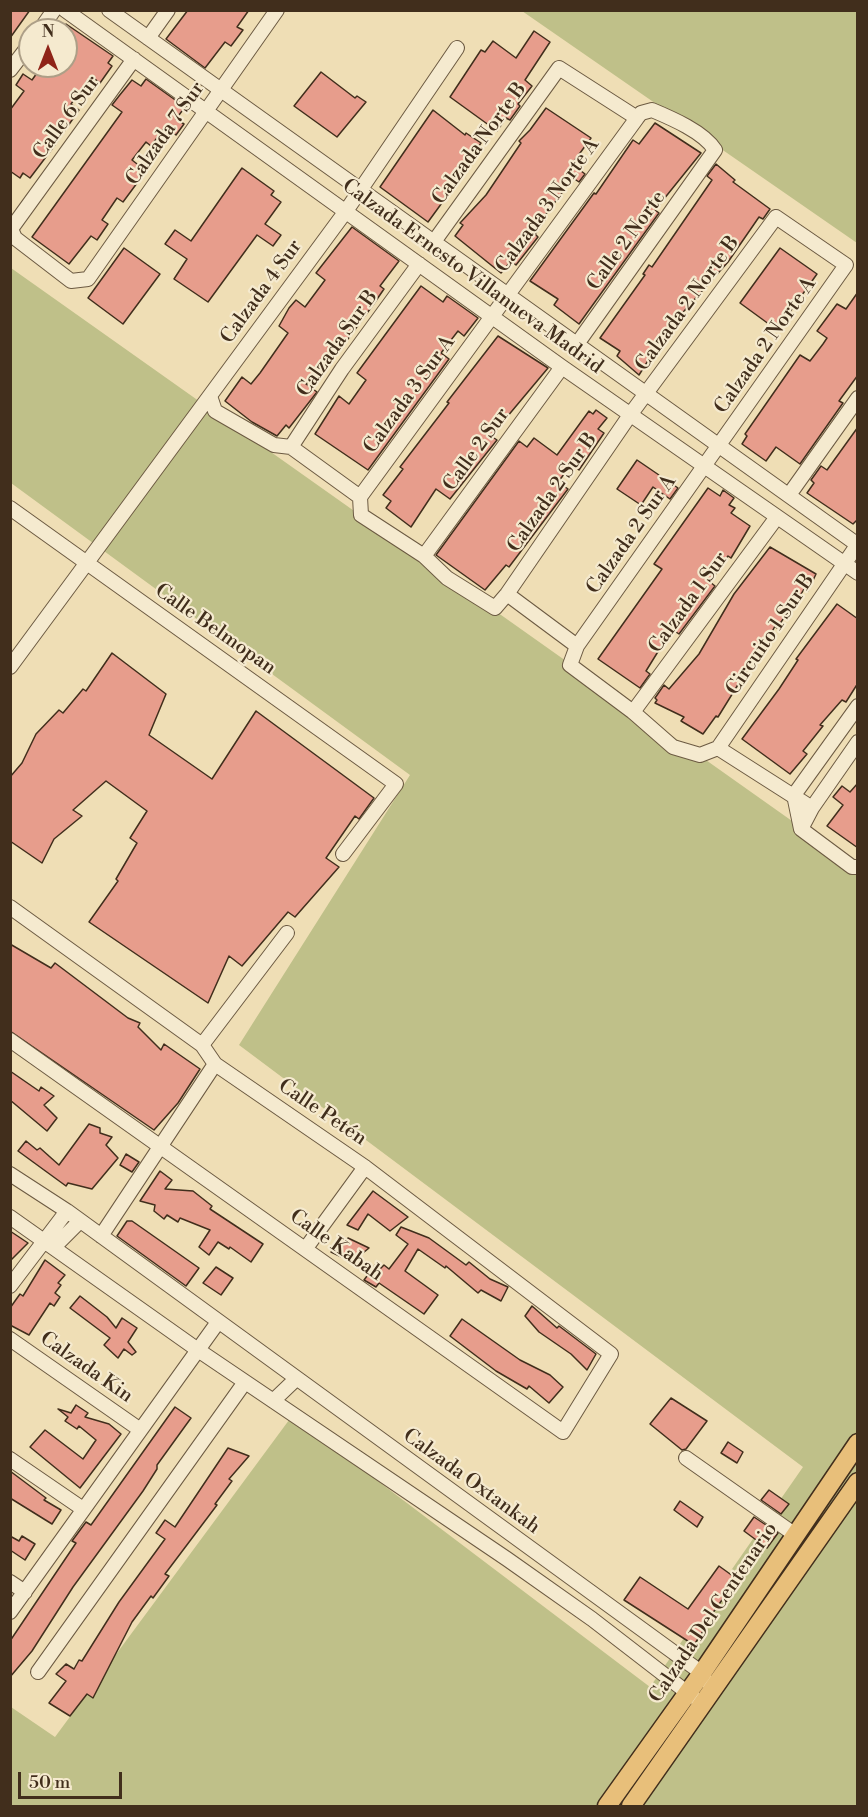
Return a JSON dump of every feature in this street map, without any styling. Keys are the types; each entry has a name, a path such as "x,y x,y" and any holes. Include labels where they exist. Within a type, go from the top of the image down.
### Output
{"main road":[{"name":"Calzada Del Centenario","path":"607,1806 702,1673 794,1534 858,1443"},
{"path":"631,1806 858,1482"},
{"path":"759,1586 776,1597"}],"street":[{"name":"Calzada Ernesto Villanueva Madrid","path":"65,10 562,367 858,573"},
{"name":"Calzada Ernesto Villanueva Madrid","path":"109,10 719,448 857,544"},
{"path":"148,38 168,10"},
{"name":"Calzada 7 Sur","path":"11,229 15,238 71,281 88,279 277,10"},
{"name":"Calzada 4 Sur","path":"10,667 346,211 457,48"},
{"name":"Calle 6 Sur","path":"11,229 134,58"},
{"name":"Calzada Norte B","path":"433,243 559,68 636,118"},
{"name":"Calle 2 Norte","path":"577,344 715,150 711,144 688,129 652,111 636,118"},
{"name":"Calzada 3 Norte A","path":"492,317 636,118"},
{"name":"Calzada 2 Norte B","path":"630,415 776,216 852,263"},
{"name":"Calzada 2 Norte A","path":"719,448 852,263"},
{"name":"Calzada Sur B","path":"291,447 342,369 418,264"},
{"name":"Calzada 3 Sur A","path":"360,497 492,317"},
{"name":"Calle 2 Sur","path":"424,556 562,367"},
{"path":"210,396 215,411 274,446 291,447 360,497 361,515 424,556 447,578 495,608 507,594 577,646 570,665 633,712 673,747 700,755 718,748 812,808"},
{"path":"789,495 858,398"},
{"name":"Calzada 2 Sur B","path":"507,594 630,415"},
{"name":"Calzada 2 Sur A","path":"577,646 719,448"},
{"name":"Calle Belmopan","path":"10,508 396,784 343,854"},
{"name":"Calzada 1 Sur","path":"633,712 777,517"},
{"name":"Circuito 1 Sur B","path":"718,748 857,544"},
{"path":"858,706 794,795 801,829 852,867 858,867"},
{"path":"801,829 812,808 858,742"},
{"name":"Calle Petén","path":"10,907 202,1046 215,1064 365,1167 611,1354"},
{"path":"202,1046 287,933"},
{"name":"Calle Kabah","path":"10,1040 563,1432 611,1354"},
{"path":"101,1236 215,1064"},
{"path":"306,1248 365,1167"},
{"name":"Calzada Oxtankah","path":"10,1174 67,1211 702,1673"},
{"path":"49,1244 67,1211"},
{"name":"Calzada Oxtankah","path":"10,1217 198,1350 507,1559 689,1691 707,1700"},
{"path":"10,1286 49,1244 80,1221"},
{"path":"10,1612 139,1429 218,1322"},
{"name":"Calzada Kin","path":"10,1339 139,1429"},
{"path":"273,1401 296,1379"},
{"path":"38,1672 245,1382"},
{"path":"686,1458 794,1534"},
{"path":"10,1459 83,1509"},
{"path":"507,1559 519,1540"},
{"path":"10,1582 24,1592"},
{"path":"592,1619 605,1603"},
{"path":"702,1673 707,1700"}],"green space":[{"path":"522,11 857,11 857,243"},
{"path":"11,268 857,867 857,1806 11,1806 11,1707 55,1737 292,1416 650,1687 803,1467 239,1045 410,775 11,483"}],"building":[{"path":"10,10 30,10 24,18 18,18 18,27 10,38"},
{"path":"188,10 249,10 237,27 243,30 231,46 225,42 205,68 166,39"},
{"path":"534,31 550,42 525,80 532,86 518,104 520,106 510,120 506,118 497,131 450,97 481,50 485,52 493,41 516,58"},
{"path":"78,32 113,56 108,63 112,66 100,83 91,76 71,104 79,110 30,178 23,173 20,178 10,171 10,110 24,91 16,85 20,78 32,80 33,78 78,78"},
{"path":"321,72 355,98 357,96 366,102 337,137 294,106"},
{"path":"146,79 185,107 176,119 184,124 176,135 165,127 151,146 146,142 132,160 146,171 123,202 117,198 102,220 108,224 97,240 91,236 69,264 32,237 122,112 112,105 132,80 141,86"},
{"path":"546,108 591,138 572,164 585,174 579,182 573,178 543,218 545,220 535,234 538,237 516,265 511,261 501,273 455,236 463,225 460,223 486,195 521,143 519,141"},
{"path":"433,110 465,135 466,133 481,143 463,168 466,170 428,222 380,187"},
{"path":"655,123 701,153 655,210 659,213 579,324 554,305 558,299 530,281 594,193 596,194 633,140 639,144"},
{"path":"716,164 735,180 733,182 770,209 763,219 759,217 728,262 668,329 639,375 617,356 620,351 600,338 645,275 643,274 649,265 652,267 712,180 707,176"},
{"path":"242,168 274,191 271,195 281,202 265,224 281,235 273,246 257,235 208,302 174,279 187,259 165,244 175,230 191,241"},
{"path":"352,227 399,261 380,286 384,289 342,347 338,344 306,384 317,392 289,428 286,425 277,436 252,422 225,401 242,377 251,384 260,373 288,333 279,326 289,308 296,300 305,307 325,280 316,273"},
{"path":"124,248 160,274 123,324 88,298"},
{"path":"780,248 817,274 777,330 740,303"},
{"path":"421,286 443,302 447,296 478,318 464,336 458,331 441,353 449,359 368,470 315,434 339,396 349,404 366,380 357,373"},
{"path":"858,292 858,375 839,401 843,403 800,464 776,447 766,461 742,444 747,436 745,434 800,355 810,361 823,344 827,338 817,331 837,304 846,309"},
{"path":"498,336 548,368 491,436 497,440 450,499 436,489 411,527 386,508 391,501 383,495 403,469 400,467 449,403 447,402"},
{"path":"596,410 607,418 598,429 604,433 579,470 572,464 558,482 568,489 509,567 506,565 485,590 436,555 519,441 527,447 534,438 557,455 589,411 593,414"},
{"path":"858,427 858,519 853,524 807,493 814,483 811,480 821,466 827,470"},
{"path":"637,460 678,488 670,499 653,487 641,505 617,489"},
{"path":"708,488 720,496 723,490 734,498 729,505 735,508 731,513 750,526 731,558 728,556 710,582 715,586 679,634 673,630 659,650 646,671 650,674 640,688 598,659 662,569 654,564"},
{"path":"770,547 816,574 808,591 804,589 792,610 790,609 777,628 775,626 755,665 752,662 718,717 716,716 703,734 681,721 684,717 655,703 657,700 655,698 664,685 669,689 699,654 734,594"},
{"path":"837,604 858,619 858,683 846,702 842,700 820,725 823,726 803,751 807,754 790,774 742,739 779,689 798,660 796,659"},
{"path":"112,653 166,694 149,735 212,779 256,711 374,798 359,819 355,816 326,858 339,867 295,917 288,912 242,966 229,956 208,1003 89,922 118,881 116,879 137,843 130,838 147,811 106,781 73,810 82,816 54,839 42,863 10,841 10,777 22,763 36,734 59,710 63,713 83,689 86,691"},
{"path":"858,783 858,848 827,826 843,805 833,797 842,786 850,792"},
{"path":"10,944 51,968 55,963 128,1018 140,1023 138,1027 161,1050 164,1044 200,1069 178,1103 154,1130 10,1031"},
{"path":"10,1071 39,1091 41,1087 54,1096 44,1105 57,1118 47,1131 10,1100"},
{"path":"89,1124 100,1128 100,1133 112,1137 106,1145 118,1158 92,1189 68,1183 66,1186 18,1151 26,1141 37,1150 40,1148 59,1165"},
{"path":"126,1154 139,1162 132,1172 120,1165"},
{"path":"160,1171 172,1180 165,1189 193,1191 212,1206 210,1209 263,1244 251,1262 230,1247 229,1249 218,1242 209,1255 199,1247 210,1230 180,1218 178,1222 167,1215 164,1219 154,1211 155,1205 140,1201"},
{"path":"373,1191 408,1217 390,1231 368,1214 358,1230 347,1225"},
{"path":"127,1221 132,1221 199,1268 186,1286 117,1236"},
{"path":"401,1227 429,1238 466,1265 469,1262 490,1279 508,1287 501,1301 481,1290 478,1293 446,1266 445,1268 418,1249 405,1271 438,1295 424,1314 379,1283 376,1287 364,1280 376,1264 381,1268 384,1265 389,1269 408,1244 396,1235"},
{"path":"10,1231 28,1243 10,1261"},
{"path":"348,1238 369,1248 352,1262 331,1252"},
{"path":"45,1260 65,1275 58,1283 61,1285 55,1293 60,1297 54,1306 50,1303 29,1335 10,1325 10,1308 20,1294 23,1296"},
{"path":"216,1267 233,1278 221,1295 203,1283"},
{"path":"80,1296 107,1317 116,1328 122,1318 137,1328 128,1342 136,1352 132,1355 124,1349 118,1358 104,1345 110,1338 70,1308"},
{"path":"532,1306 557,1328 559,1326 596,1354 587,1370 571,1354 539,1332 525,1316"},
{"path":"462,1319 520,1360 550,1375 563,1387 549,1403 529,1386 527,1389 496,1371 450,1336"},
{"path":"671,1398 707,1421 686,1449 682,1450 650,1424"},
{"path":"76,1405 88,1413 85,1417 109,1424 121,1434 80,1488 30,1447 45,1430 83,1459 96,1440 79,1426 77,1429 65,1421 68,1417 58,1409 71,1413"},
{"path":"175,1407 191,1418 157,1465 157,1469 143,1491 73,1587 32,1651 10,1677 10,1641 76,1543 72,1541 86,1522 91,1525"},
{"path":"728,1442 743,1452 737,1463 721,1453"},
{"path":"228,1448 249,1456 229,1479 232,1481 215,1504 217,1505 165,1574 169,1576 132,1622 93,1698 87,1694 70,1716 49,1703 66,1681 56,1674 66,1664 74,1669 79,1660 82,1661 119,1602 165,1539 156,1533 165,1520 175,1527"},
{"path":"10,1471 46,1498 44,1500 61,1510 52,1524 10,1498"},
{"path":"769,1490 789,1504 781,1514 761,1500"},
{"path":"680,1501 703,1517 697,1527 674,1510"},
{"path":"754,1517 778,1533 767,1548 744,1531"},
{"path":"10,1536 19,1541 22,1536 35,1544 25,1560 10,1550"},
{"path":"719,1566 737,1579 707,1621 709,1622 694,1645 624,1600 640,1577 688,1609"}]}
